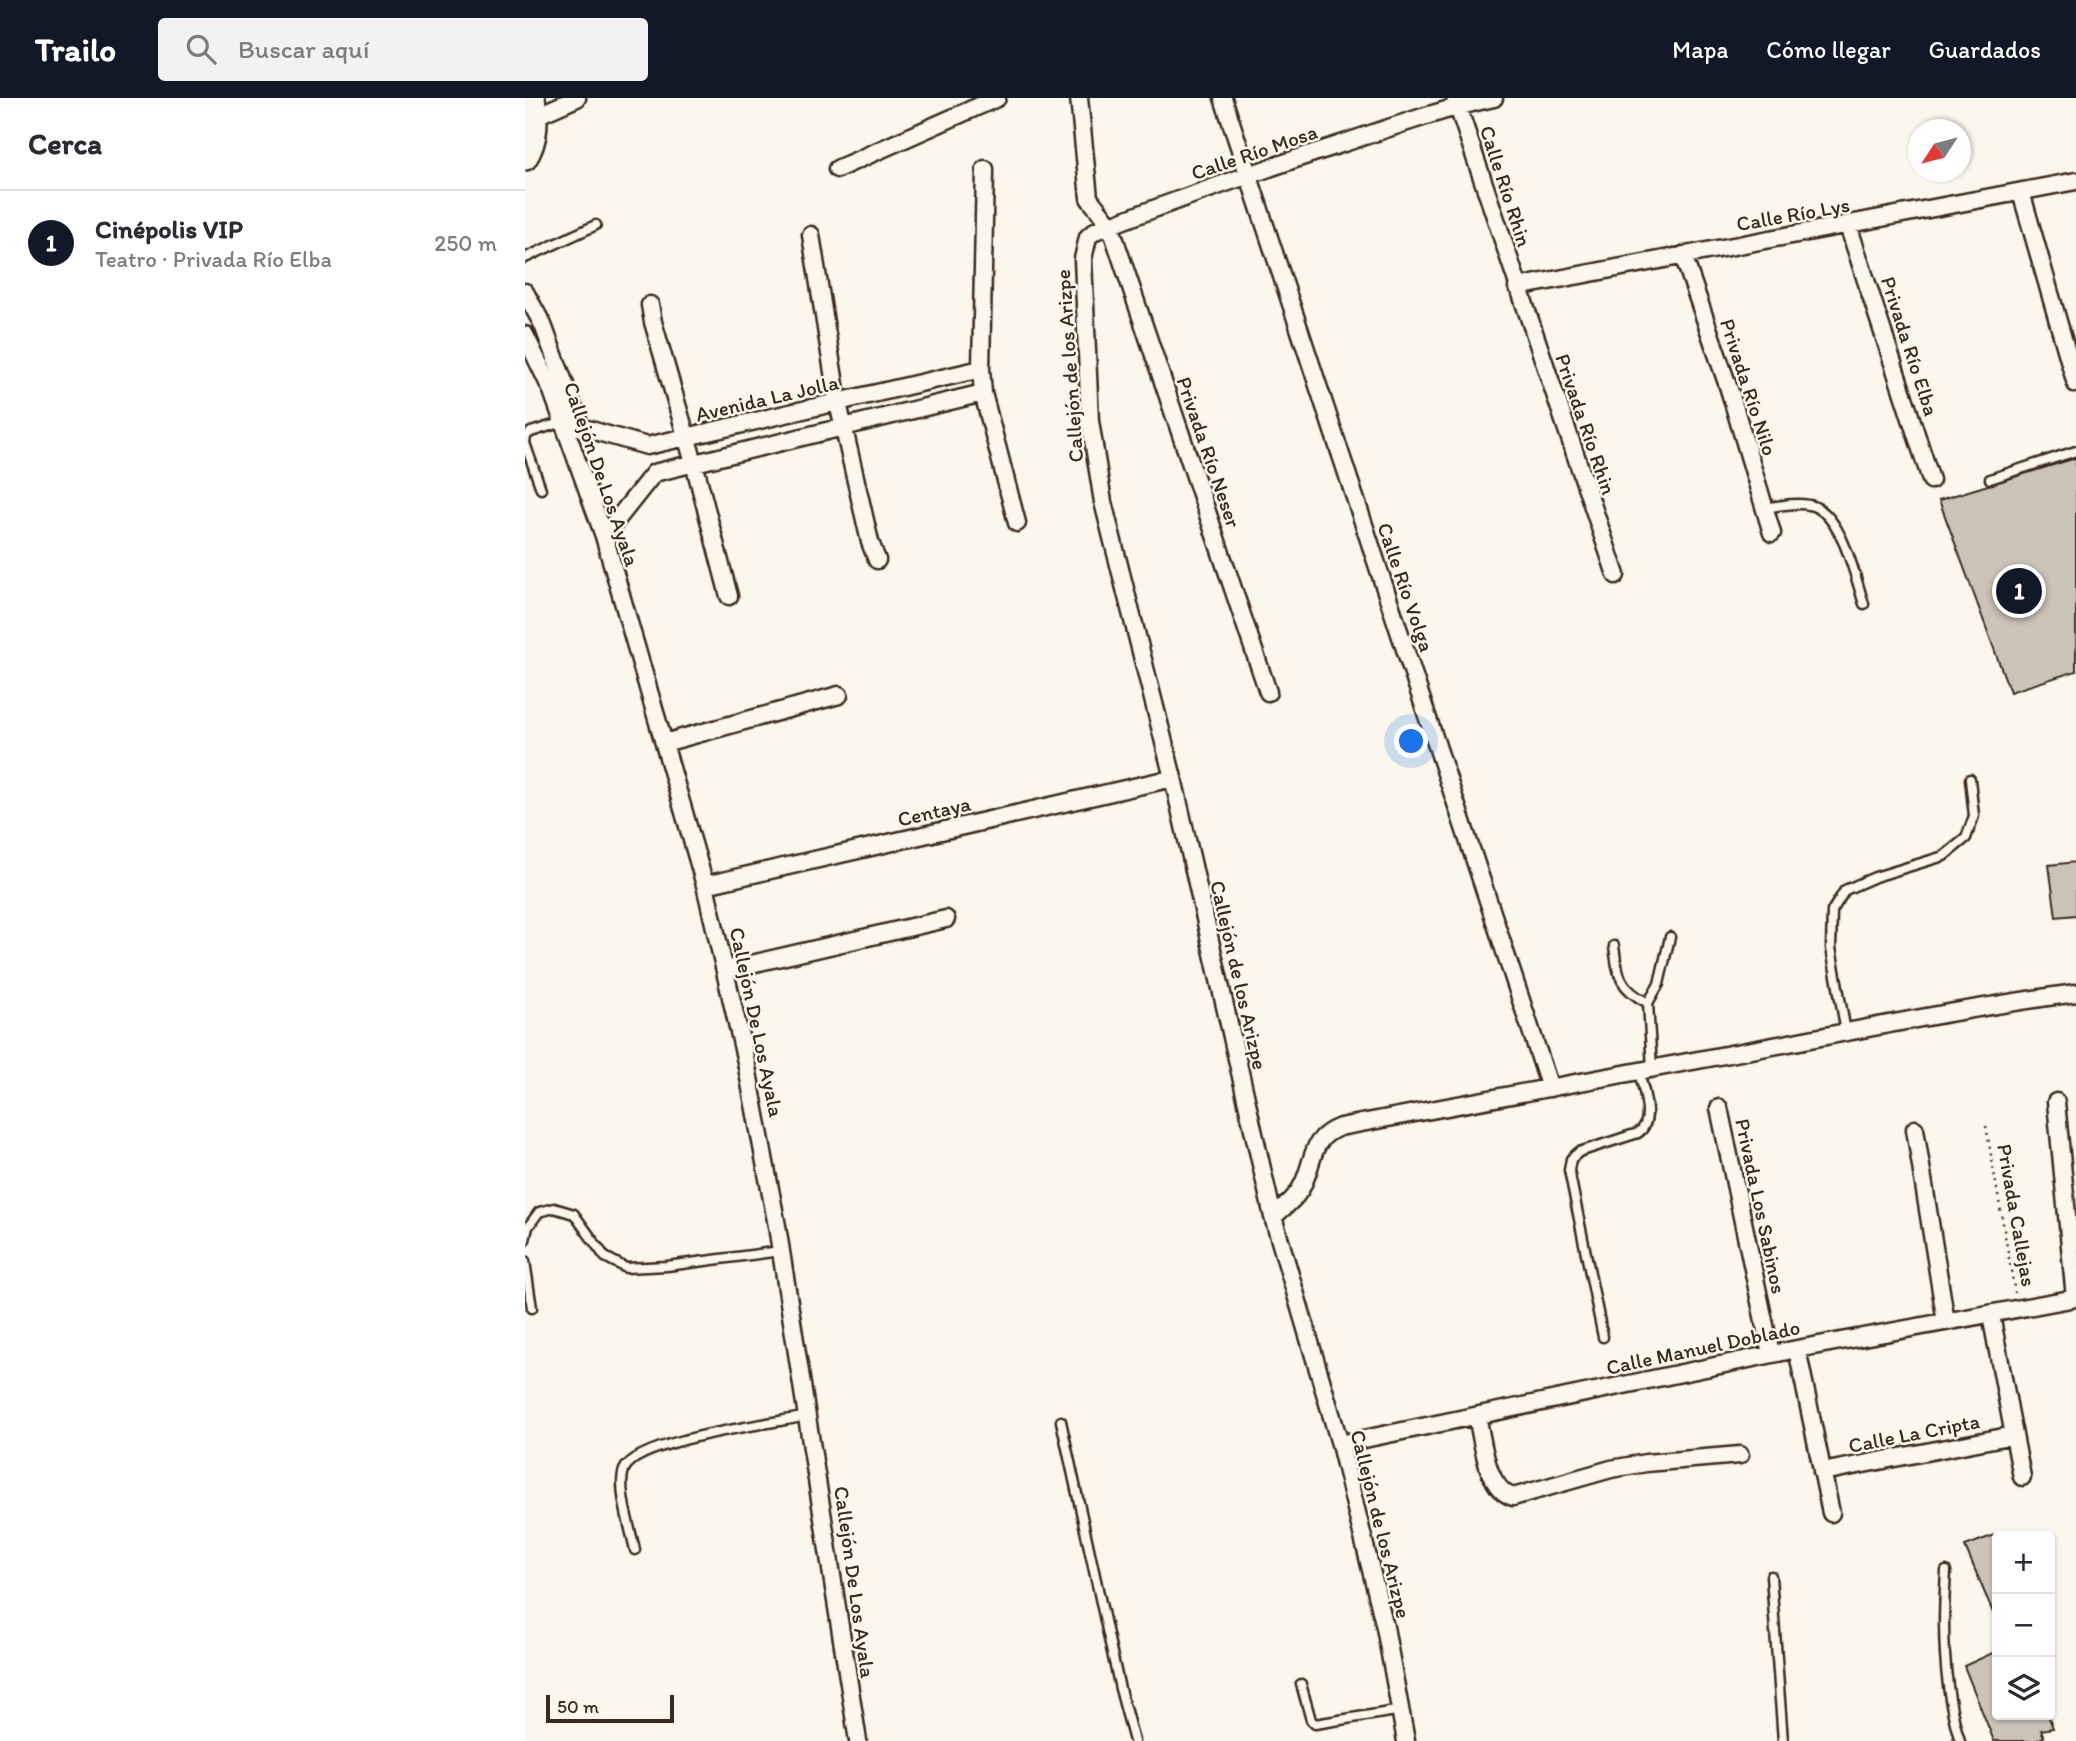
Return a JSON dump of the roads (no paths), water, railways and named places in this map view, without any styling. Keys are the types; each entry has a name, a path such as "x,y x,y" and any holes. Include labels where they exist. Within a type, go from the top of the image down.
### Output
{"street":[{"path":"527,154 534,135 535,107 577,98"},
{"path":"837,169 997,98"},
{"name":"Privada Río Neser","path":"1079,98 1089,198 1110,225 1268,692"},
{"name":"Calle Río Volga","path":"1223,98 1550,1088"},
{"name":"Calle Río Mosa","path":"1110,225 1457,102 1494,98"},
{"name":"Calle Río Rhin","path":"1457,102 1517,287"},
{"path":"985,169 981,369 983,393 1017,523"},
{"name":"Calle Río Lys","path":"1517,287 2076,181"},
{"path":"2021,192 2076,384"},
{"name":"Callejón de los Arizpe","path":"1110,225 1095,230 1088,237 1083,259 1090,421 1103,502 1173,778 1273,1217 1340,1444 1385,1628 1406,1741"},
{"name":"Privada Río Elba","path":"1848,225 1931,481"},
{"path":"811,235 838,403 870,542 877,560"},
{"name":"Privada Río Nilo","path":"1683,255 1772,533"},
{"name":"Privada Río Rhin","path":"1517,287 1616,575"},
{"path":"525,292 543,325 581,428"},
{"path":"650,306 729,596"},
{"name":"Callejón De Los Ayala","path":"525,335 532,360 563,422 604,536 705,885 746,1062 781,1251 858,1741"},
{"name":"Avenida La Jolla","path":"563,422 647,446 981,369"},
{"path":"604,536 654,473 983,393"},
{"path":"647,446 654,473"},
{"path":"664,743 839,695"},
{"name":"Centaya","path":"705,885 1173,778"},
{"path":"725,970 946,919"},
{"path":"1273,1217 1293,1199 1302,1186 1319,1139 1331,1130 1990,1004 2076,993"},
{"path":"2056,1102 2075,1298"},
{"name":"Privada Los Sabinos","path":"1720,1108 1771,1354"},
{"path":"1915,1129 1946,1322"},
{"name":"Calle Manuel Doblado","path":"1340,1444 1771,1354 2075,1298"},
{"path":"1991,1315 2022,1478"},
{"path":"1797,1349 1831,1513"},
{"path":"1477,1416 1491,1476 1502,1491 1513,1497 1611,1469 1646,1463 1740,1455"},
{"name":"Calle La Cripta","path":"1822,1472 2014,1436"}],"lane":[{"path":"525,258 596,225"},
{"path":"541,489 525,443 526,436 563,422"},
{"path":"1990,479 2076,451"},
{"path":"1764,508 1811,505 1829,517 1841,536 1864,604"},
{"path":"1846,1032 1831,948 1832,911 1845,890 1875,877 1944,856 1966,838 1974,816 1970,779"},
{"path":"1603,1337 1569,1170 1571,1159 1579,1152 1645,1129 1648,1120 1648,1003 1658,984 1670,937"},
{"path":"1614,946 1618,975 1632,995 1648,1003"},
{"path":"525,1240 528,1227 539,1212 554,1208 574,1214 605,1257 626,1268 667,1266 781,1251"},
{"path":"525,1261 532,1308"},
{"path":"635,1550 622,1486 623,1473 628,1462 657,1447 681,1440 809,1416"},
{"path":"1061,1421 1134,1741"},
{"path":"1946,1571 1944,1598 1949,1685 1960,1741"},
{"path":"1771,1576 1783,1741"},
{"path":"1301,1684 1311,1720 1315,1724 1402,1710"}],"place":[{"name":"Cinépolis VIP","path":"2019,591"}]}
